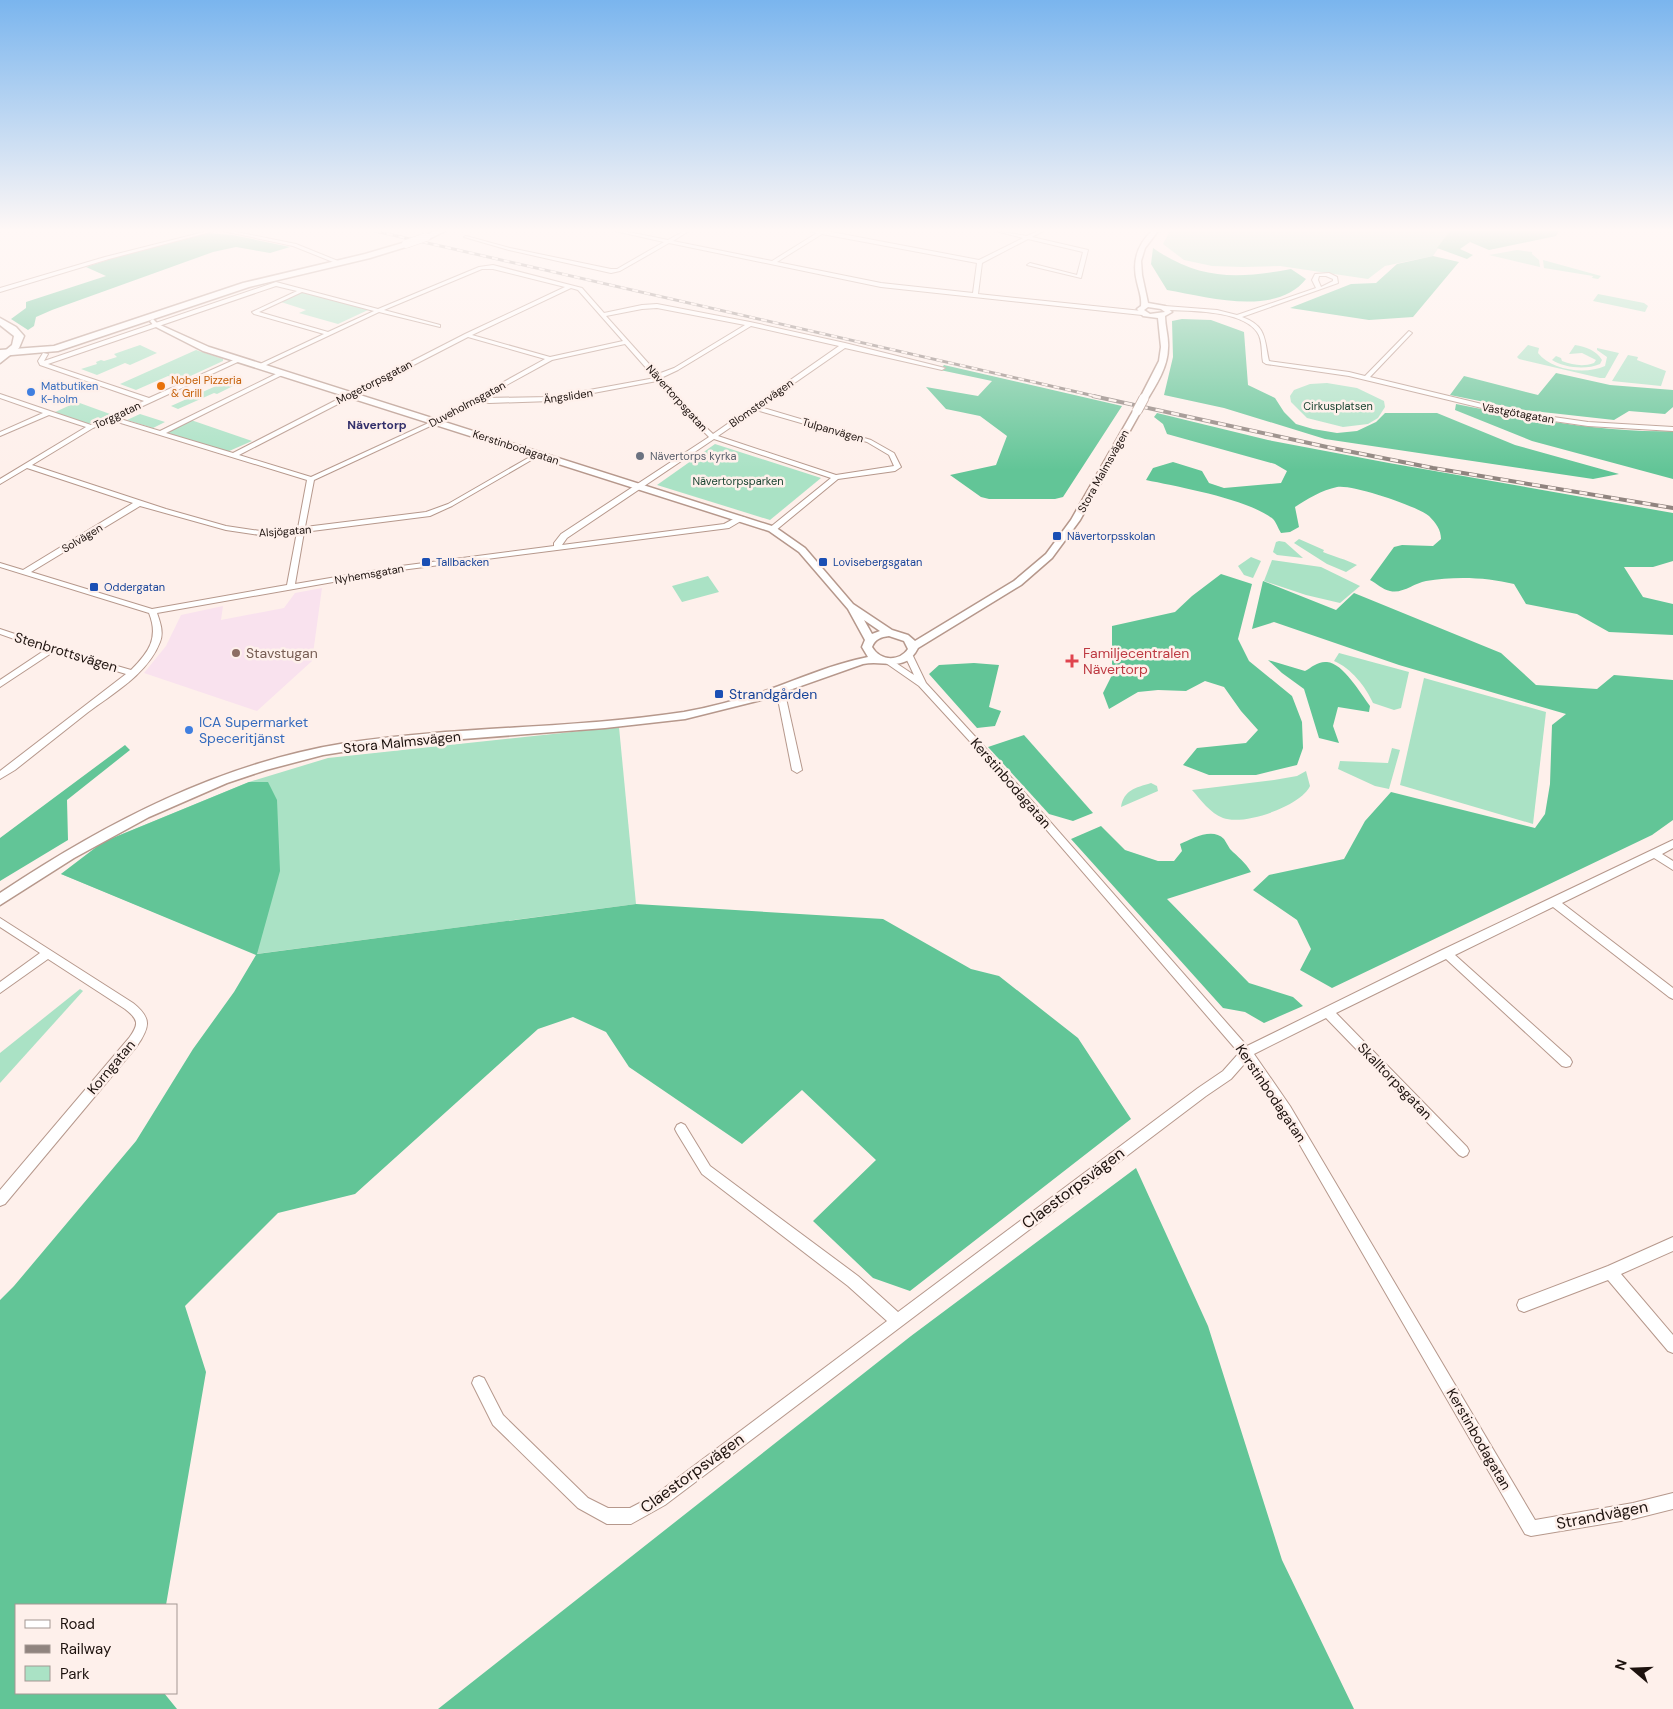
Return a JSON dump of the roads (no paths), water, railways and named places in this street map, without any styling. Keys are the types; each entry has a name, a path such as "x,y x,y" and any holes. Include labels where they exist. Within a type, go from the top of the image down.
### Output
{"main road":[{"path":"3,324 8,340 3,354 45,356 180,311"}],"street":[{"path":"153,321 185,311"},
{"path":"258,311 255,312 329,334"},
{"path":"262,366 378,311"},
{"path":"383,311 438,326"},
{"name":"Mogetorpsgatan","path":"232,456 467,335 518,311"},
{"name":"Nävertorpsgatan","path":"600,311 658,378 713,437 836,477"},
{"path":"603,314 621,311"},
{"path":"682,311 750,324 942,368"},
{"path":"1145,311 1162,328"},
{"path":"1158,311 1163,311"},
{"path":"1158,311 1163,311"},
{"name":"Västgötagatan","path":"1163,311 1210,312 1236,317 1249,322 1259,330 1266,362 1366,378 1511,413 1588,424 1673,428"},
{"name":"Stora Malmsvägen","path":"911,652 952,621 1002,594 1028,575 1049,556 1070,530 1161,369 1165,349 1162,328 1163,311"},
{"name":"Västgötagatan","path":"1236,317 1255,311"},
{"name":"Kerstinbodagatan","path":"153,321 198,346 437,421 537,455 639,485 772,529 802,550 850,606 868,642"},
{"name":"Ängsliden","path":"476,399 489,401 551,400 658,378 750,324"},
{"path":"1366,378 1410,333"},
{"path":"467,335 550,359"},
{"name":"Duveholmsgatan","path":"311,479 437,421 550,359 627,342"},
{"name":"Blomstervägen","path":"558,548 560,539 713,437 845,345"},
{"path":"45,356 148,400"},
{"name":"Torggatan","path":"0,482 91,427 240,360"},
{"path":"160,433 282,373"},
{"path":"0,396 91,427"},
{"name":"Tulpanvägen","path":"754,407 869,441 892,454 898,462 898,467 895,469 836,477"},
{"path":"0,434 48,413"},
{"path":"111,418 311,479 290,588"},
{"name":"Alsjögatan","path":"27,466 139,503 238,531 260,533 395,520 427,514 467,497 537,455"},
{"path":"772,529 836,477"},
{"name":"Solvägen","path":"25,572 139,503"},
{"name":"Nyhemsgatan","path":"0,565 152,611 401,568 726,526 742,518"},
{"name":"Kerstinbodagatan","path":"850,606 889,633"},
{"path":"0,776 132,673 154,647 158,636 157,623 152,611"},
{"name":"Stora Malmsvägen","path":"901,635 908,635 952,621"},
{"name":"Stenbrottsvägen","path":"0,631 132,673"},
{"path":"889,633 901,635 910,640 911,652 900,660 887,661 870,654 868,642 879,635 889,633"},
{"name":"Stora Malmsvägen","path":"830,669 868,642"},
{"path":"0,684 52,649"},
{"name":"Kerstinbodagatan","path":"911,652 922,684"},
{"name":"Stora Malmsvägen","path":"0,900 70,856 154,810 207,786 285,760 375,742 675,716 725,706 780,689 830,669 876,658"},
{"name":"Kerstinbodagatan","path":"887,661 922,684 978,745 1246,1053 1286,1110 1531,1528"},
{"path":"780,689 797,770"},
{"path":"1246,1053 1280,1033 1328,1012 1673,844"},
{"path":"1654,853 1673,866"},
{"path":"1554,902 1673,994"},
{"name":"Korngatan","path":"0,922 140,1014 143,1022 142,1030 0,1200"},
{"path":"0,988 48,953"},
{"path":"1446,953 1566,1062"},
{"name":"Skalltorpsgatan","path":"1328,1012 1463,1151"},
{"name":"Claestorpsvägen","path":"479,1384 498,1420 583,1503 607,1516 631,1516 660,1500 1226,1075 1246,1053"},
{"path":"681,1128 706,1170 853,1281 898,1320"},
{"path":"1524,1305 1610,1272 1673,1244"},
{"path":"1610,1272 1673,1346"},
{"name":"Strandvägen","path":"1531,1528 1673,1501"}],"railway":[{"path":"723,311 1099,397"},
{"path":"1093,396 1433,468 1673,508"}],"place":[{"name":"Nobel Pizzeria & Grill","path":"161,386"},
{"name":"Matbutiken K-holm","path":"31,392"},
{"name":"Nävertorps kyrka","path":"640,456"},
{"name":"Nävertorpsskolan","path":"1057,536"},
{"name":"Tallbacken","path":"426,562"},
{"name":"Lovisebergsgatan","path":"823,562"},
{"name":"Oddergatan","path":"94,587"},
{"name":"Stavstugan","path":"236,653"},
{"name":"Familjecentralen Nävertorp","path":"1072,661"},
{"name":"Strandgården","path":"719,694"},
{"name":"ICA Supermarket Speceritjänst","path":"189,730"}],"district":[{"name":"Nävertorp","path":"377,425"}],"park label":[{"name":"Cirkusplatsen","path":"1338,406"},
{"name":"Nävertorpsparken","path":"738,481"}]}
